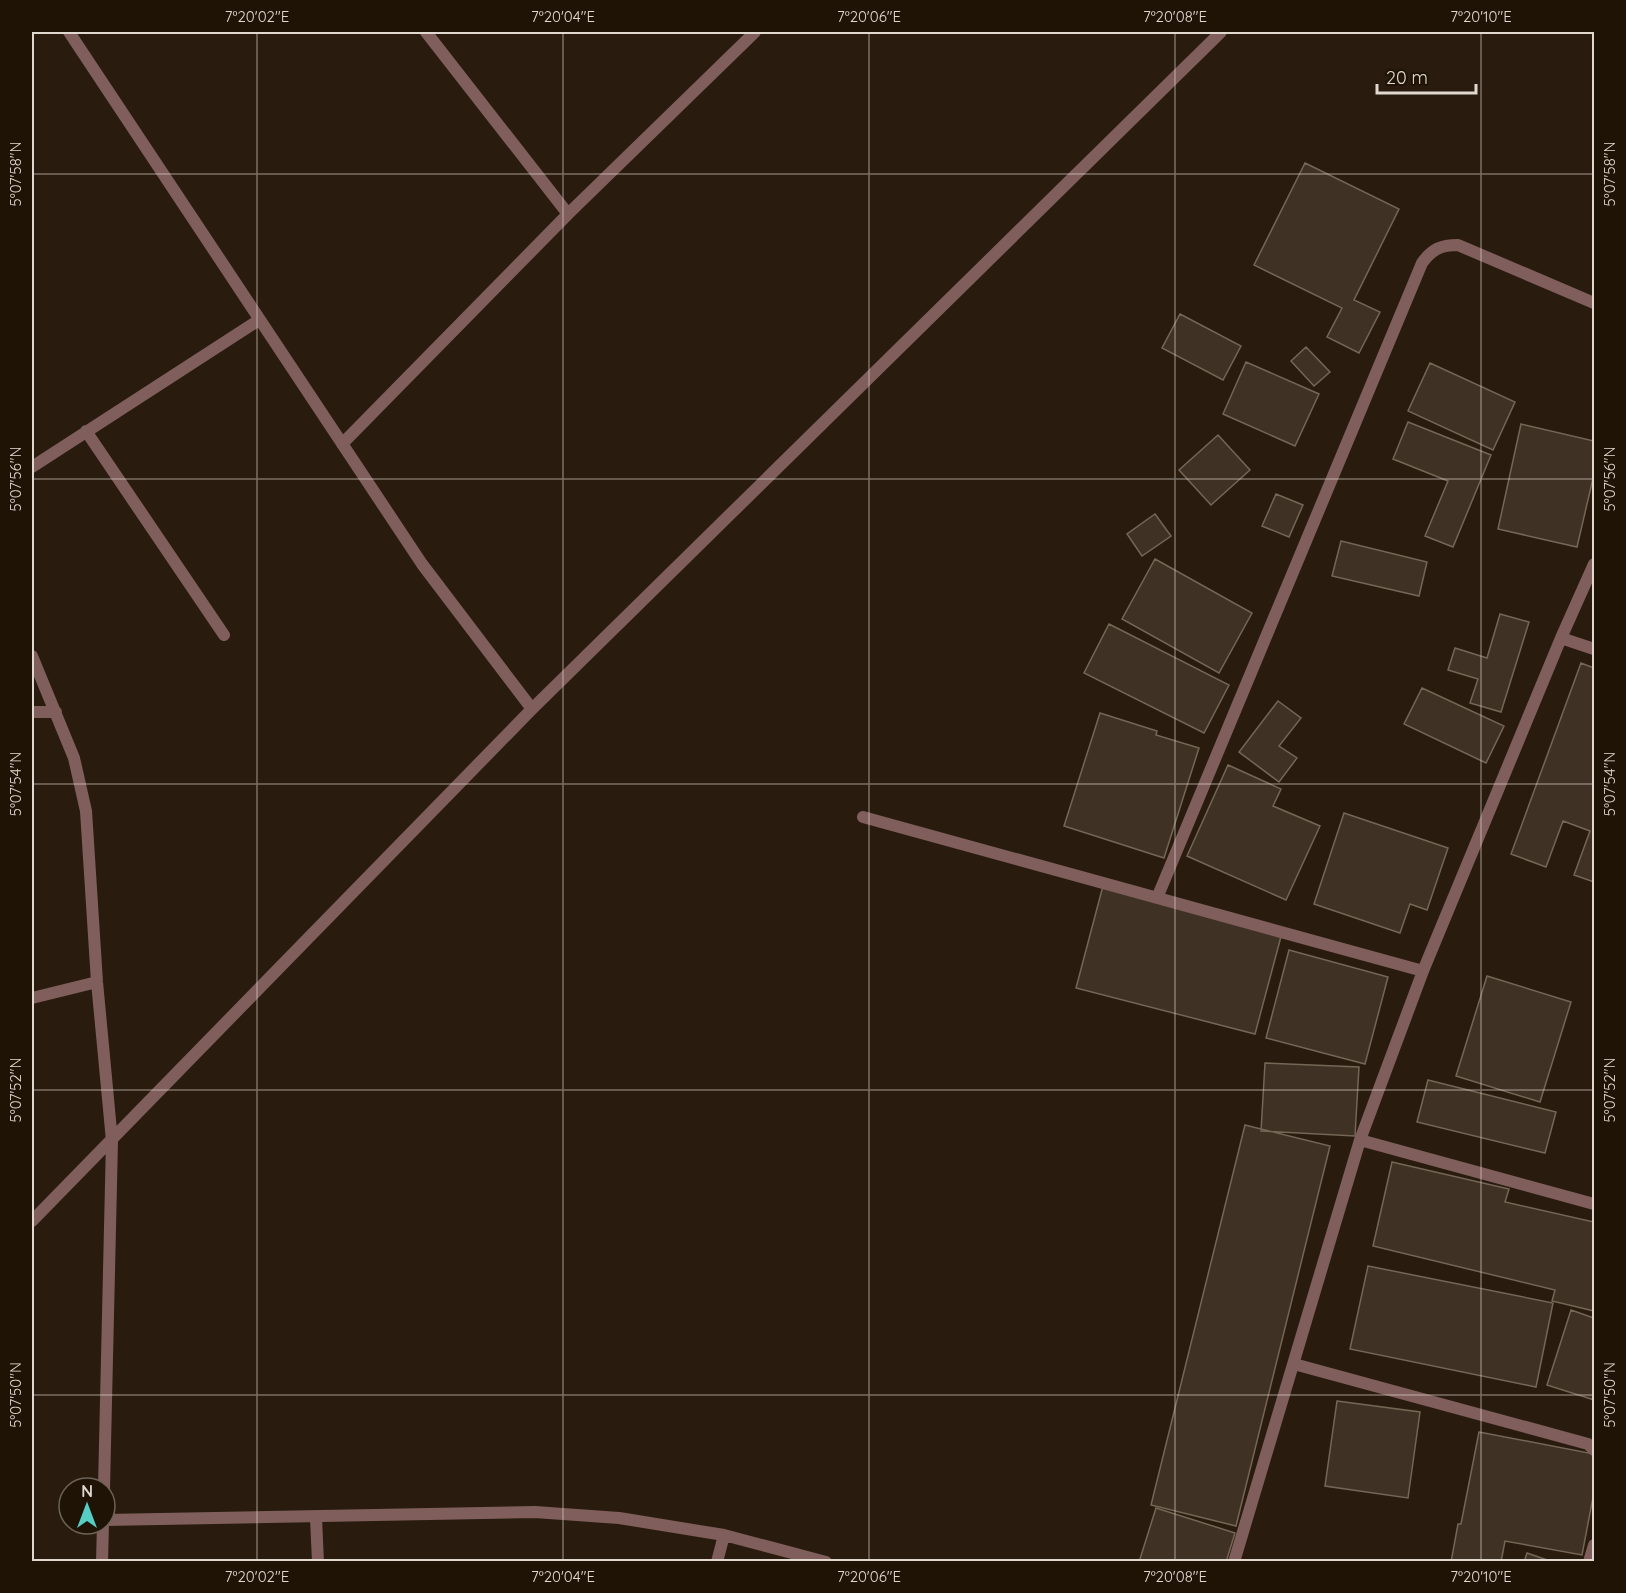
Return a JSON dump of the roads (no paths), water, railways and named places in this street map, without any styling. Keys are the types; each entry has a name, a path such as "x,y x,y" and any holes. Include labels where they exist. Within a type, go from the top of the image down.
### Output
{"street":[{"path":"69,32 422,564 532,709"},
{"path":"426,32 568,214"},
{"path":"342,444 568,214 756,32"},
{"path":"32,1221 532,709 1221,32"},
{"path":"1157,898 1422,263 1430,252 1444,245 1458,245 1594,303"},
{"path":"32,467 259,320"},
{"path":"86,431 224,635"},
{"path":"1234,1562 1360,1140 1423,971 1594,564"},
{"path":"1561,638 1594,649"},
{"path":"32,656 74,758 86,811 97,982 112,1141 104,1476"},
{"path":"32,712 56,712"},
{"path":"863,817 1423,971"},
{"path":"32,998 97,982"},
{"path":"1360,1140 1594,1204"},
{"path":"1294,1364 1588,1444 1594,1450"},
{"path":"117,1522 535,1512 619,1518 724,1535 826,1562"},
{"path":"316,1518 318,1562"},
{"path":"717,1562 724,1535"},
{"path":"102,1562 103,1536"},
{"path":"1589,1562 1594,1545"}]}
